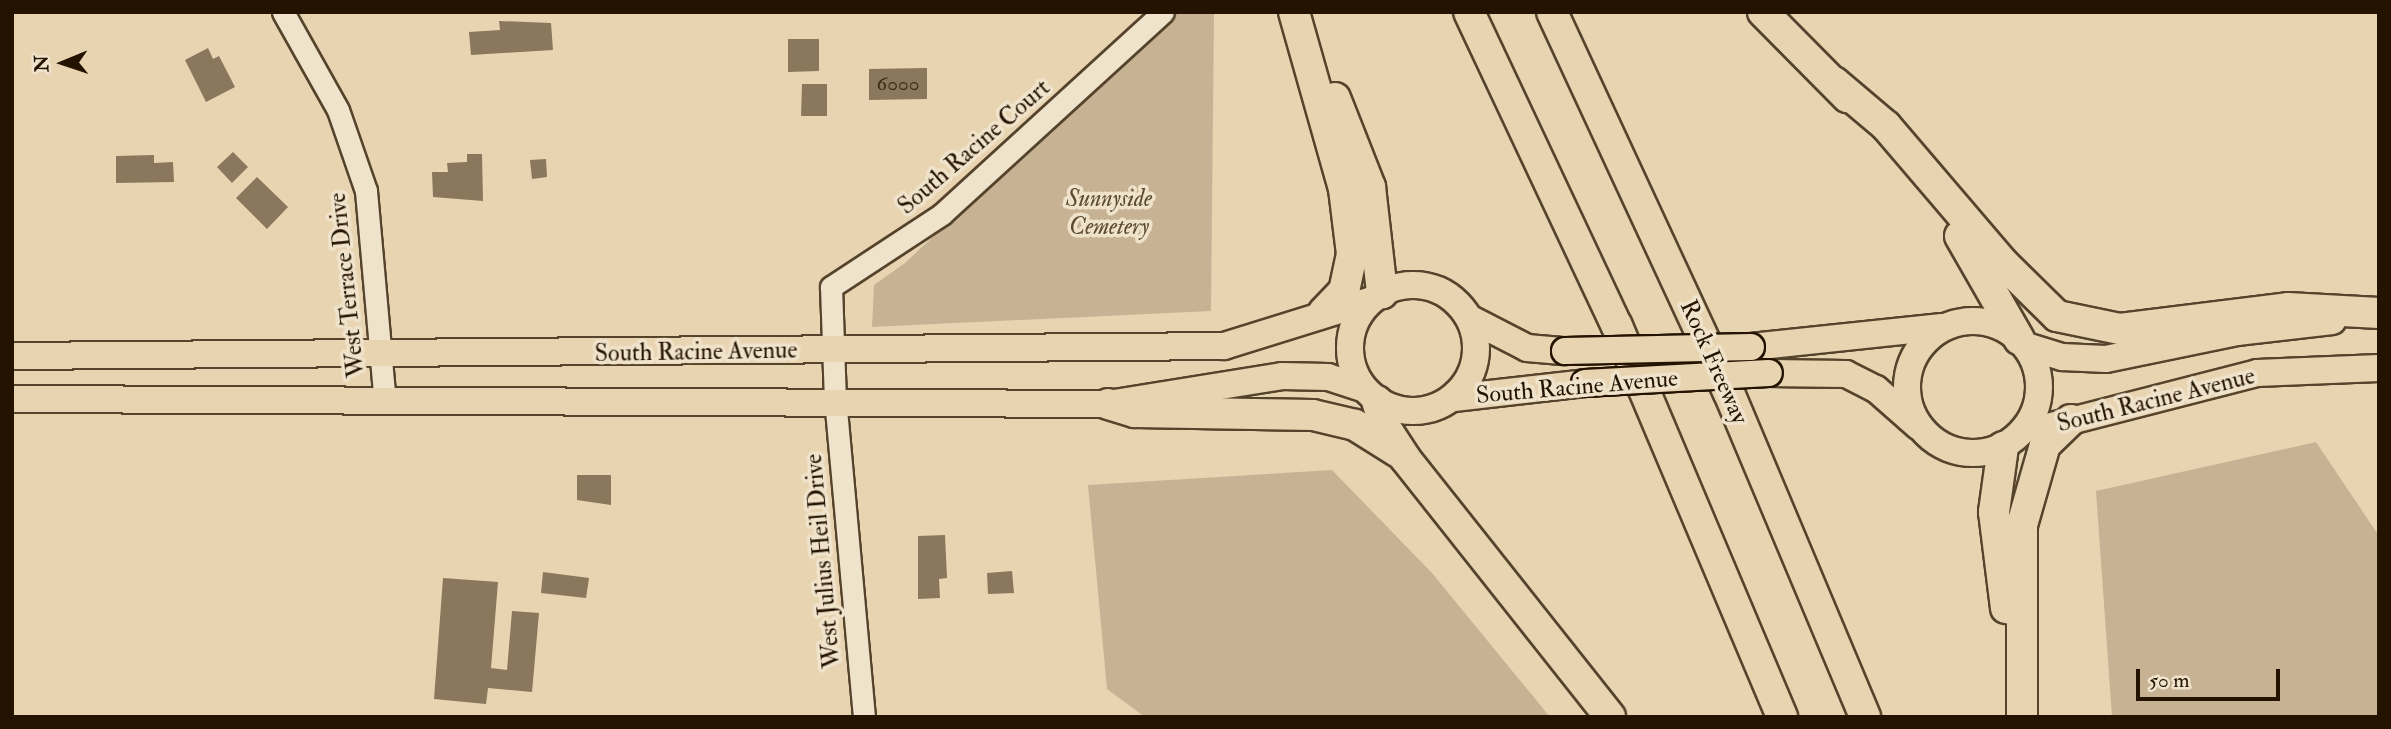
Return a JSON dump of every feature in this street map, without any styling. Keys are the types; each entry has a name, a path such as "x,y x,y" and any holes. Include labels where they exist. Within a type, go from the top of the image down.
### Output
{"highway":[{"path":"1294,12 1345,189 1352,254 1344,291 1324,312"},
{"path":"1302,12 1370,187 1377,296"},
{"path":"1469,12 1617,326 1782,717"},
{"name":"Rock Freeway","path":"1552,12 1729,393 1865,717"},
{"path":"1763,12 1834,82 1933,195 2022,342"},
{"path":"1834,82 1886,125 2002,262 2057,316 2120,329 2288,308 2379,313"},
{"path":"1371,395 1385,427 1403,455 1610,717"},
{"path":"1108,404 1136,412 1313,415 1355,425 1403,455"},
{"path":"2022,717 2022,525 2045,445 2071,420"},
{"path":"2011,441 1994,512 2016,717"}],"main road":[{"path":"1421,285 1440,290 1469,318 1476,360 1454,398 1416,412 1371,395 1355,375 1350,342 1357,319 1377,296 1421,285"},
{"name":"South Racine Avenue","path":"12,356 1224,346 1377,296"},
{"name":"South Racine Avenue","path":"1469,318 1527,348 1565,351 1751,347 1948,326"},
{"name":"South Racine Avenue","path":"2022,342 2062,357 2106,359 2249,330 2379,319"},
{"path":"1988,323 2022,342 2037,370 2039,397 2011,441 1965,453 1930,438 1916,420 1908,377 1929,338 1948,326 1988,323"},
{"name":"South Racine Avenue","path":"2011,441 2071,420 2257,373 2379,368"},
{"name":"South Racine Avenue","path":"1454,398 1585,383 1769,373 1846,374 1876,388 1930,438"},
{"name":"South Racine Avenue","path":"12,398 1108,404 1282,376 1328,377 1371,395"}],"street":[{"name":"West Terrace Drive","path":"283,12 354,150 372,219 385,402"},
{"name":"South Racine Court","path":"835,401 832,351 834,282 942,214 1163,12"},
{"name":"West Julius Heil Drive","path":"835,401 864,717"}],"green space":[{"name":"Sunnyside Cemetery","path":"1173,12 1214,12 1211,311 872,327 874,285 905,263"},
{"path":"2316,442 2379,536 2379,717 2112,717 2096,491"},
{"path":"1332,470 1432,573 1550,717 1145,717 1107,689 1088,485"}],"building":[{"path":"499,21 551,23 553,50 471,55 469,32 500,30"},
{"path":"788,39 819,39 819,71 788,72"},
{"path":"208,48 213,59 219,56 235,87 206,102 185,60"},
{"path":"927,68 927,99 869,100 869,69"},
{"path":"802,84 827,84 827,116 801,116"},
{"path":"233,152 248,167 232,183 217,167"},
{"path":"467,154 482,154 483,201 433,197 432,172 448,172 447,163 467,162"},
{"path":"154,155 154,163 173,162 174,182 116,183 116,156"},
{"path":"546,159 547,177 532,179 530,160"},
{"path":"257,177 288,207 267,229 236,198"},
{"path":"577,475 611,475 611,505 577,500"},
{"path":"945,535 947,578 939,579 940,598 918,599 918,536"},
{"path":"1012,571 1014,593 988,594 987,573"},
{"path":"543,572 589,578 586,598 541,593"},
{"path":"443,578 498,582 491,668 507,670 512,611 539,613 532,692 488,688 486,704 434,699"}]}
